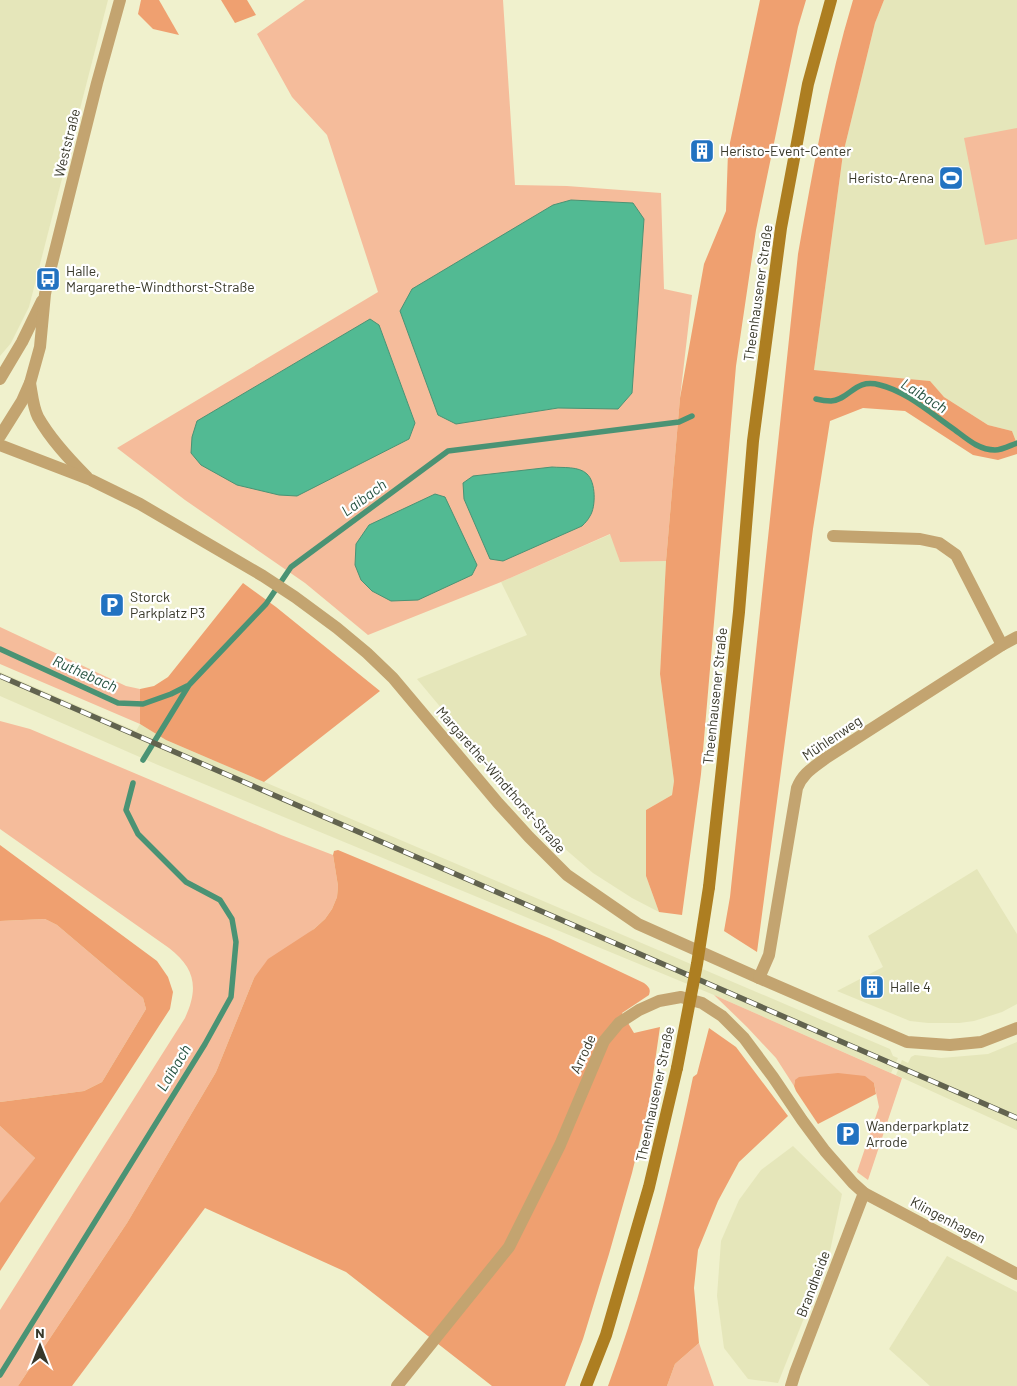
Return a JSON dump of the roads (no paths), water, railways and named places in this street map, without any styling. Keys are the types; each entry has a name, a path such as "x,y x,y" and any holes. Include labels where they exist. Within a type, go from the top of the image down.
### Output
{"main road":[{"name":"Theenhausener Straße","path":"586,1386 606,1334 646,1197 677,1068 697,964 709,887 739,612 753,441 781,228 808,84 831,0"}],"street":[{"name":"Weststraße","path":"0,436 22,401 30,383 40,347 45,294 99,76 120,0"},
{"name":"Weststraße","path":"0,379 22,342 45,294"},
{"name":"Weststraße","path":"30,383 34,408 38,417 63,452 91,480"},
{"name":"Margarethe-Windthorst-Straße","path":"0,445 91,480 140,504 296,597 367,653 393,678 498,802 529,837 567,875 638,924 907,1042 950,1045 981,1042 1017,1028"},
{"path":"833,536 920,539 939,543 956,555 1002,645"},
{"name":"Mühlenweg","path":"759,978 768,956 797,788 800,780 826,758 1017,637"},
{"name":"Arrode","path":"397,1386 510,1247 560,1145 604,1041 619,1023 639,1010 659,1001 681,997 702,1004 722,1016 744,1038 825,1151 852,1183 864,1192"},
{"name":"Klingenhagen","path":"864,1192 1017,1274"},
{"name":"Brandheide","path":"791,1386 864,1192"}],"waterway":[{"name":"Laibach","path":"816,399 831,401 843,397 864,384 880,385 900,392 978,446 995,450 1017,443"},
{"name":"Laibach","path":"143,760 189,685 266,604 291,567 448,451 679,422 692,416"},
{"name":"Ruthebach","path":"0,649 118,703 143,704 187,686"},
{"name":"Laibach","path":"0,1375 205,1044 231,997 236,942 232,919 220,900 186,882 138,834 126,810 133,783"}],"railway":[{"path":"0,676 1017,1118"}],"place":[{"name":"Heristo-Event-Center","path":"702,151"},
{"name":"Heristo-Arena","path":"951,178"},
{"name":"Halle, Margarethe-Windthorst-Straße","path":"48,279"},
{"name":"Storck Parkplatz P3","path":"112,605"},
{"name":"Halle 4","path":"872,987"},
{"name":"Wanderparkplatz Arrode","path":"848,1134"}]}
